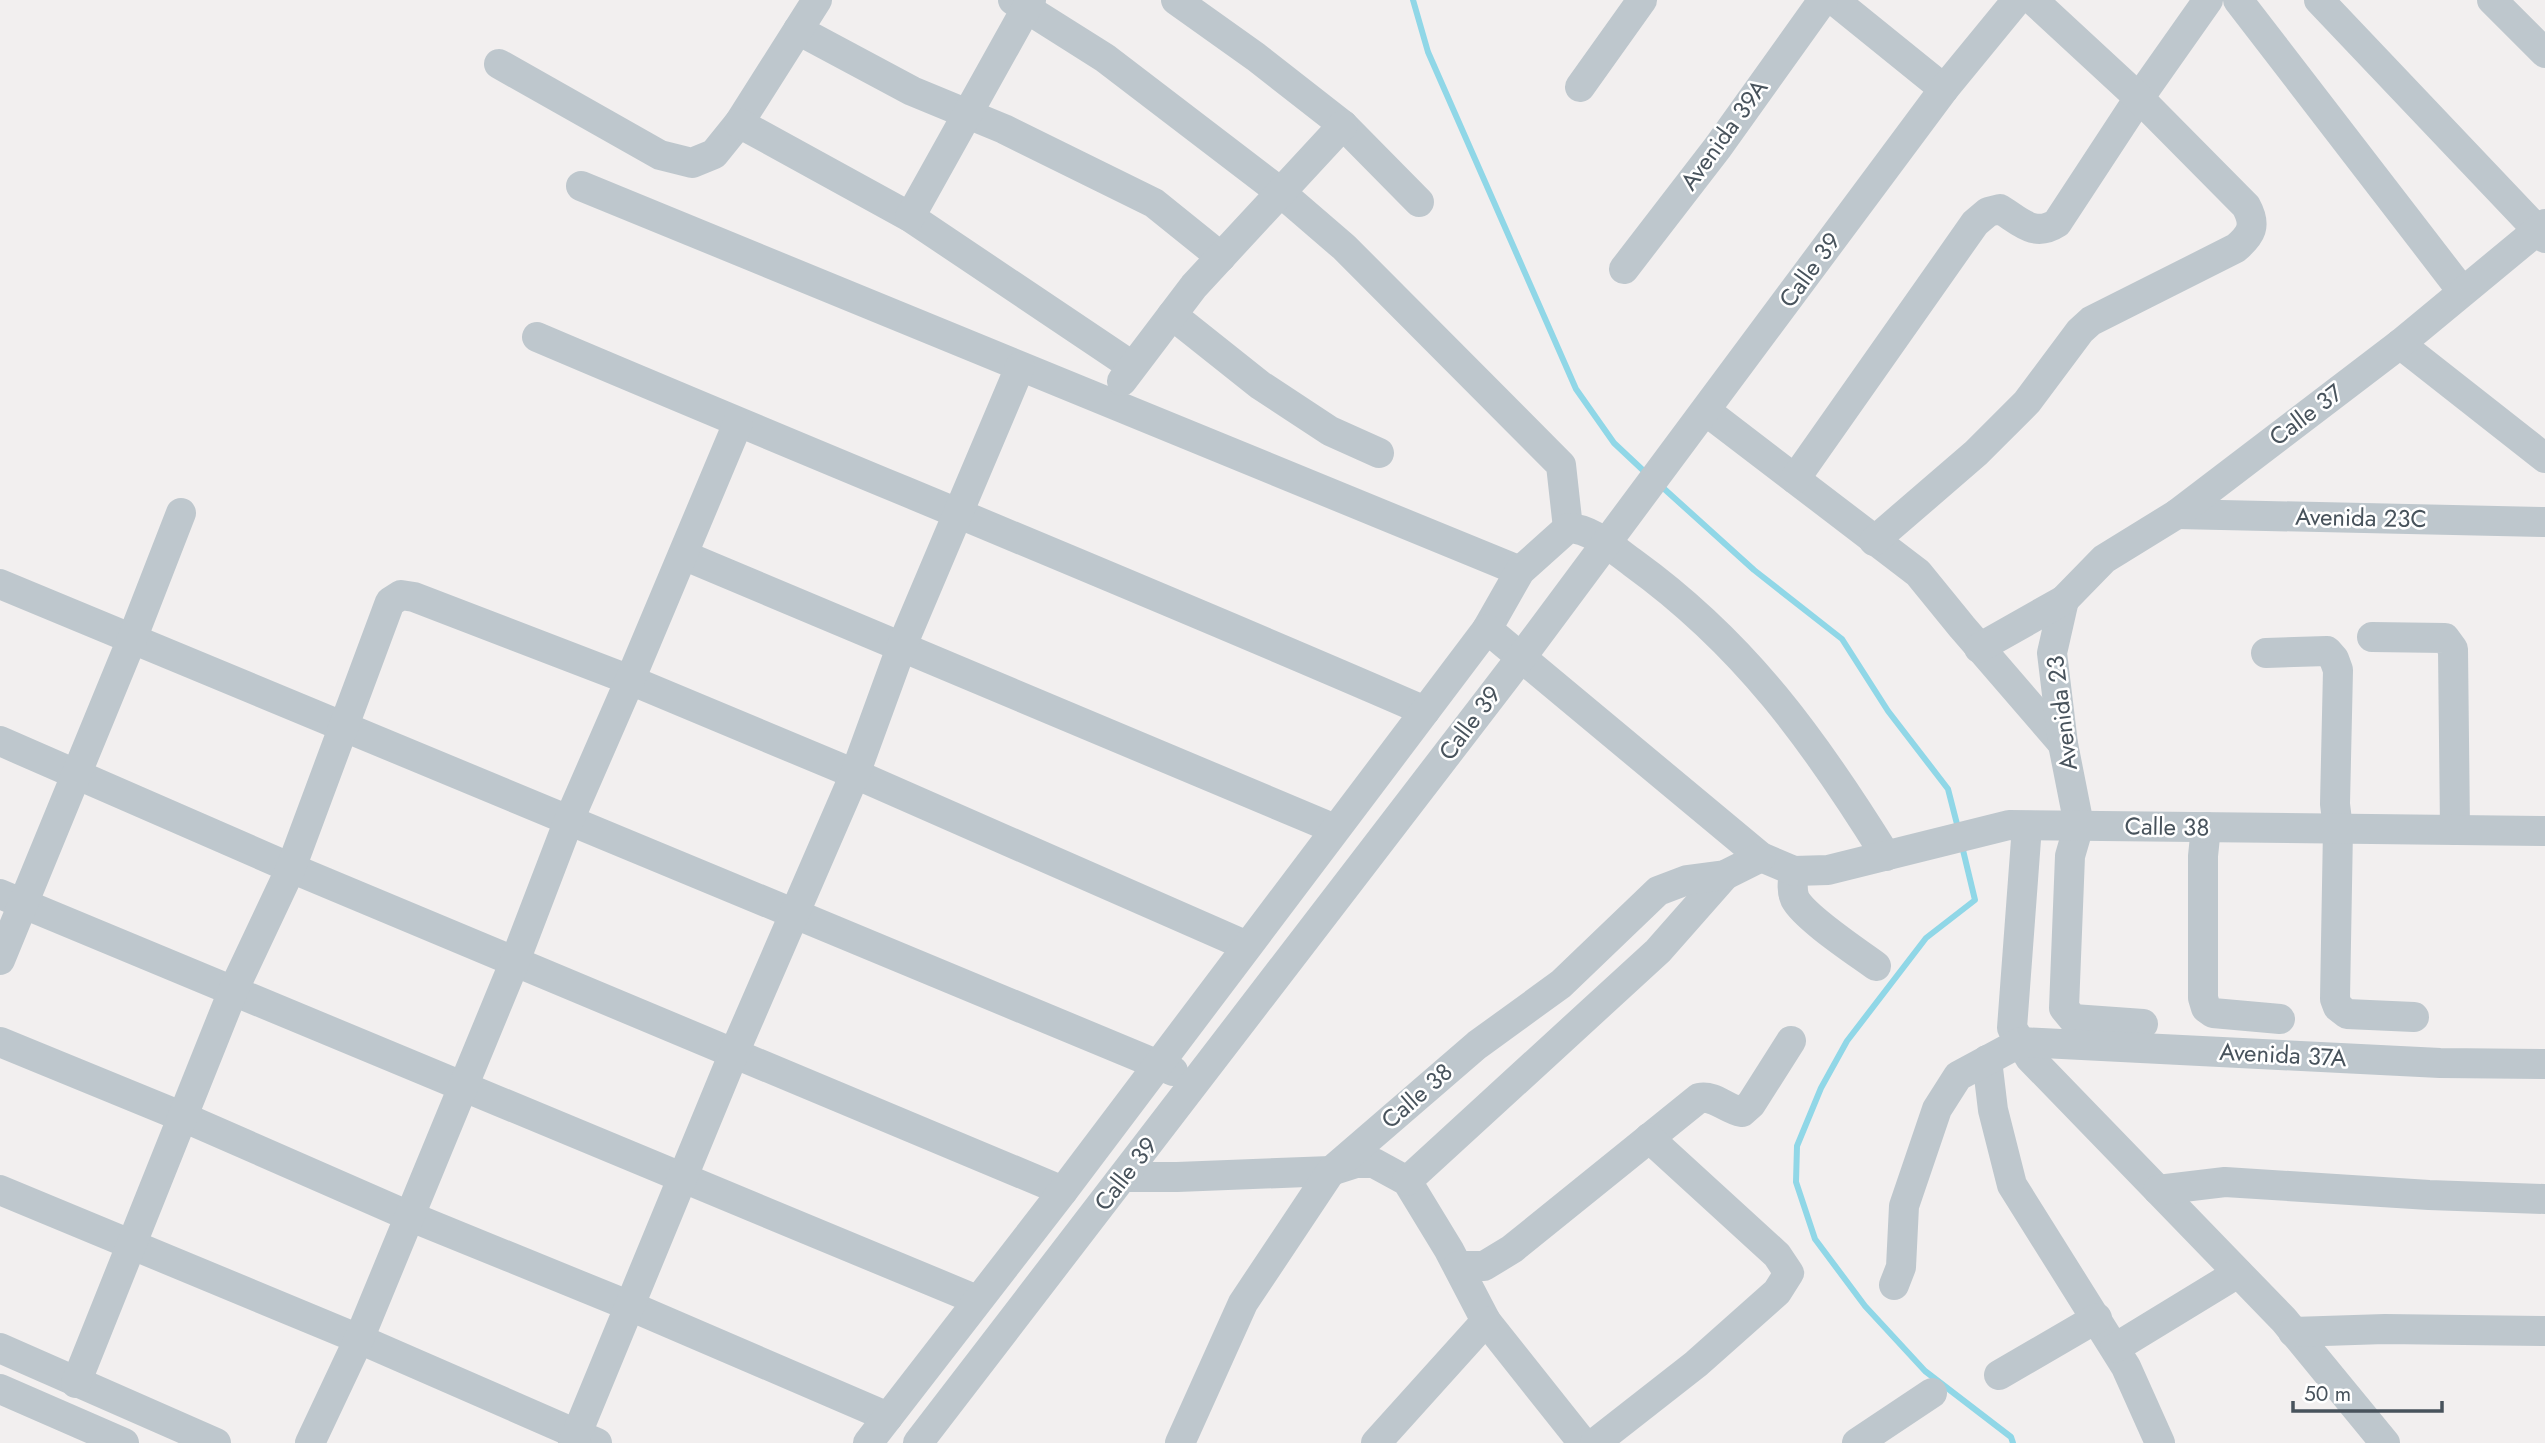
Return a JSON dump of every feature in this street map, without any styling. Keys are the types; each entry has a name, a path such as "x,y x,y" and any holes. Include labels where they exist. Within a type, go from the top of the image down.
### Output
{"street":[{"path":"499,64 660,155 692,163 714,154 738,123 817,0"},
{"path":"1175,0 1256,57 1343,125 1419,202"},
{"path":"1580,87 1642,0"},
{"name":"Avenida 39A","path":"1624,269 1718,147 1823,0"},
{"path":"1834,0 1944,89"},
{"name":"Calle 39","path":"918,1443 1520,659 1944,89 2017,0"},
{"path":"1874,541 1976,453 2027,402 2080,331 2091,321 2236,248 2247,238 2251,229 2252,217 2246,206 2139,97 2033,0"},
{"path":"1794,479 1975,223 1988,212 2000,209 2036,230 2046,230 2057,223 2139,97 2208,0"},
{"path":"2238,0 2462,291"},
{"path":"2319,0 2543,230"},
{"path":"2492,0 2545,53"},
{"path":"910,217 967,115 1023,3 1105,58 1279,191 1344,247 1561,465 1568,528"},
{"path":"797,30 912,91 1003,129 1154,203 1221,257"},
{"path":"738,123 910,217 1132,366"},
{"path":"1108,402 1132,366 1194,286 1279,191 1343,125"},
{"path":"581,186 1520,571"},
{"name":"Calle 37","path":"1979,648 2064,600 2104,559 2177,514 2400,344 2462,291 2543,230"},
{"path":"1172,315 1271,393 1329,431 1379,453"},
{"path":"537,338 1192,609 1425,711"},
{"path":"2400,344 2545,458"},
{"path":"0,1190 359,1339 582,1440 630,1306 734,1053 855,775 901,648 1020,367"},
{"path":"1706,411 1918,573 2063,744"},
{"path":"310,1443 359,1339 515,961 569,820 631,680 738,423"},
{"path":"0,960 11,900 77,773 181,513"},
{"name":"Avenida 23C","path":"2177,514 2545,522"},
{"path":"868,1443 1063,1191 1487,629 1520,571 1568,528 1577,528 1606,544 1662,584 1720,636 1781,702 1837,777 1886,856"},
{"path":"683,555 1335,829"},
{"path":"0,584 1197,1081"},
{"path":"76,1383 233,991 290,868 390,602 401,595 414,597 631,680 1247,946"},
{"name":"Avenida 23","path":"2064,600 2052,653 2063,744 2079,825"},
{"path":"1487,629 1761,857 1794,871 1793,889 1796,900 1812,917 1876,967"},
{"path":"2372,637 2445,638 2453,649 2455,830"},
{"path":"2266,653 2327,651 2338,670 2334,804 2338,829 2335,999 2338,1007 2347,1014 2414,1017"},
{"path":"0,741 290,868 1063,1191"},
{"name":"Calle 38","path":"1794,871 1828,870 2009,825 2545,831"},
{"path":"2028,825 2012,1028 2031,1058 2293,1332 2385,1443"},
{"path":"2079,825 2070,856 2064,1009 2073,1019 2143,1024"},
{"path":"2206,827 2203,856 2203,998 2206,1008 2213,1013 2280,1019"},
{"name":"Calle 38","path":"1180,1443 1243,1303 1331,1171 1477,1045 1561,984 1658,891 1687,880 1726,875 1761,857"},
{"path":"1407,1181 1658,951 1726,875"},
{"path":"11,900 977,1300"},
{"path":"1458,1266 1484,1266 1512,1249 1699,1098 1708,1096 1732,1110 1742,1112 1751,1104 1791,1041"},
{"path":"0,1042 888,1417"},
{"path":"1895,1285 1901,1267 1904,1206 1937,1109 1958,1076 2021,1042"},
{"name":"Avenida 37A","path":"2021,1042 2440,1063 2545,1064"},
{"path":"1987,1060 1993,1110 2012,1185 2126,1367 2160,1443"},
{"path":"1595,1443 1696,1364 1777,1292 1789,1273 1777,1255 1649,1138"},
{"path":"1123,1177 1331,1171 1356,1163 1374,1163 1407,1181 1458,1266 1486,1321 1583,1443"},
{"path":"2158,1190 2225,1182 2429,1195 2545,1199"},
{"path":"2115,1348 2238,1273"},
{"path":"1999,1375 2097,1318"},
{"path":"1376,1443 1486,1321"},
{"path":"2293,1332 2385,1329 2545,1331"},
{"path":"0,1348 216,1443"},
{"path":"0,1389 124,1443"},
{"path":"1857,1443 1932,1393"},
{"path":"0,1410 37,1406"}],"waterway":[{"path":"1413,0 1428,52 1576,389 1614,443 1647,474"},
{"path":"1661,486 1754,570 1842,639 1888,711 1948,789 1958,828"},
{"path":"1962,846 1975,900 1926,938 1847,1041 1821,1088 1797,1146 1796,1182 1815,1239 1865,1306 1925,1371 2011,1437 2013,1443"}]}
